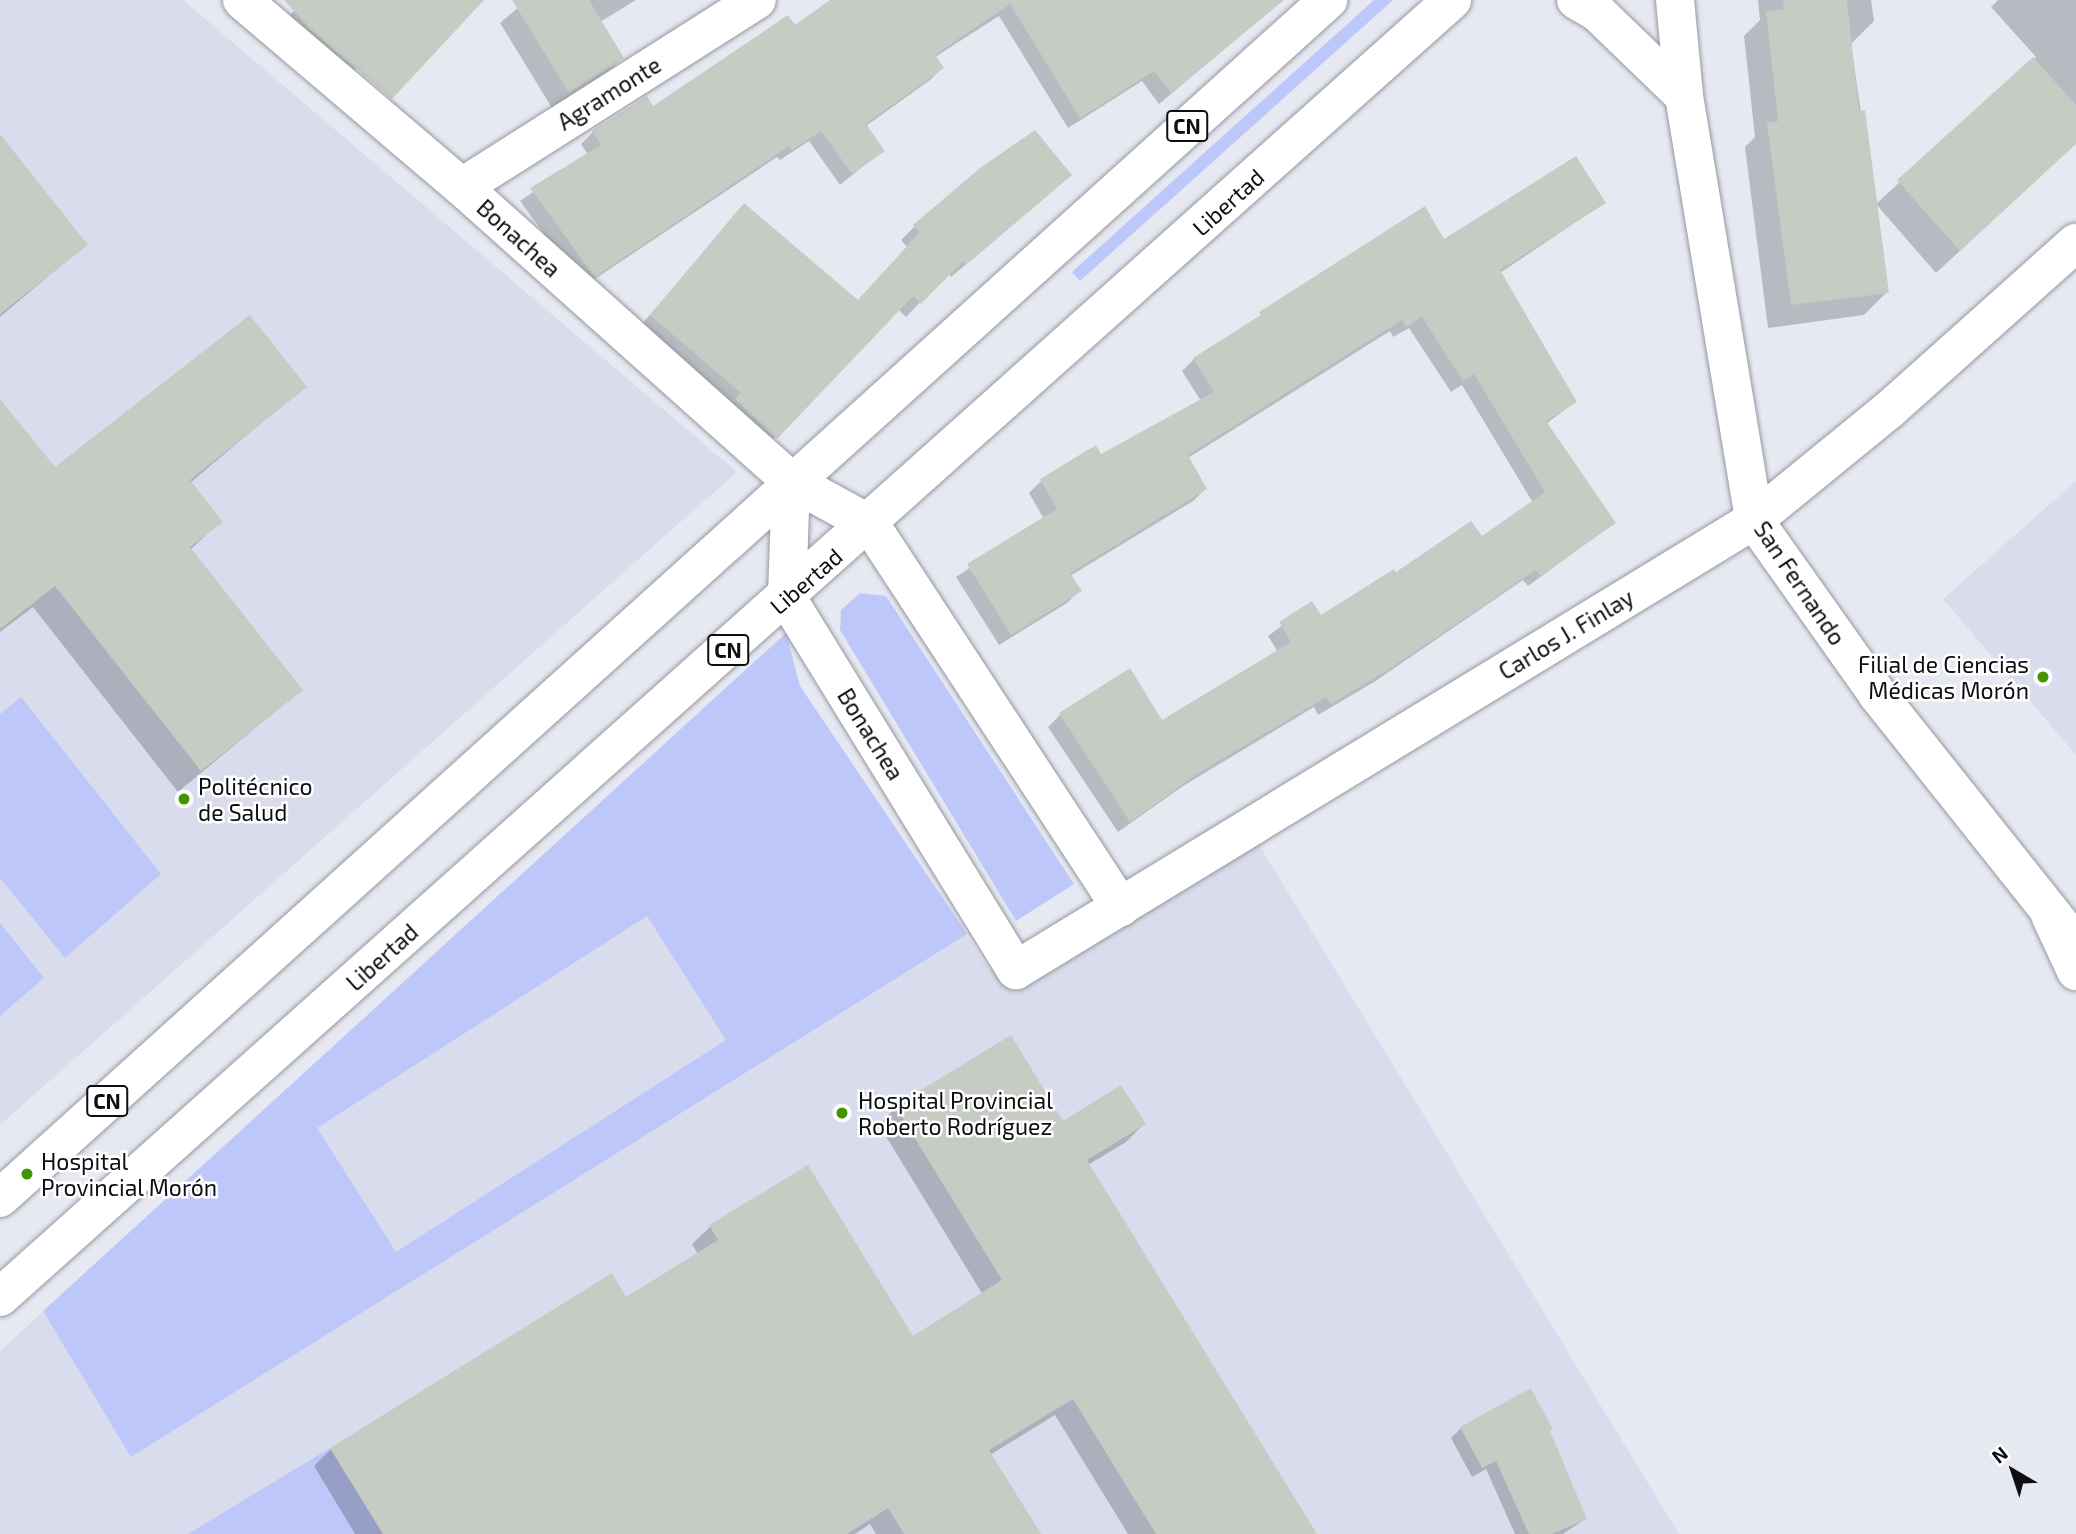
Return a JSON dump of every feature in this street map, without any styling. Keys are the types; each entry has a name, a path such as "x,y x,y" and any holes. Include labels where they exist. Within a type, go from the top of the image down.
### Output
{"main road":[{"name":"Bonachea","path":"242,0 461,187 791,481 870,524 1121,907"},
{"name":"Agramonte","path":"461,187 757,0"},
{"name":"CN","path":"0,1198 791,481 1328,0"},
{"name":"Libertad","path":"0,1297 870,524 1452,0"},
{"path":"1576,0 1597,12 1684,96"},
{"name":"San Fernando","path":"1675,0 1684,96 1754,520 1877,694 2050,915 2076,971"},
{"name":"Carlos J. Finlay","path":"1016,970 1754,520 1889,410 2076,243"},
{"path":"787,598 791,481"},
{"name":"Bonachea","path":"787,598 1016,970"},
{"path":"2050,915 2076,944"}],"shaded area":[{"name":"Politécnico de Salud","path":"0,0 183,0 737,472 0,1125"},
{"path":"1374,0 1393,0 1080,281 1072,272"},
{"name":"Filial de Ciencias Médicas Morón","path":"2076,481 2076,755 1943,599"},
{"path":"860,593 886,596 1074,884 1016,921 840,630 841,610"},
{"name":"Hospital Provincial Roberto Rodríguez","path":"786,633 800,686 989,970 1239,812 1679,1534 0,1534 0,1351"},
{"path":"786,633 800,686 967,934 131,1457 43,1311","holes":["647,916 726,1040 396,1252 317,1128"]},
{"path":"21,697 161,874 65,958 0,878 0,714"},
{"path":"0,923 44,978 0,1016"},
{"path":"330,1448 383,1534 188,1534"}],"building":[{"path":"284,0 484,0 392,99 311,30"},
{"path":"512,0 589,0 624,58 569,93"},
{"path":"830,0 1284,0 1171,93 1154,71 1080,118 1010,4 935,55 944,68 866,124 885,151 852,174 821,131 792,150 789,146 595,277 530,188 601,145 592,131 647,96 653,106 788,15 795,25"},
{"path":"1783,0 1847,0 1859,111 1865,110 1889,293 1791,305 1767,123 1778,121 1766,11 1784,9"},
{"path":"2033,57 2076,105 2076,144 1960,251 1897,180"},
{"path":"1035,130 1072,175 966,265 963,261 921,304 913,296 777,439 735,399 741,393 650,315 744,203 858,300 920,232 913,225 980,168"},
{"path":"0,134 88,245 0,314"},
{"path":"1576,156 1606,203 1500,270 1577,402 1546,421 1616,523 1540,576 1536,570 1388,670 1331,704 1326,697 1197,774 1130,822 1059,713 1130,668 1162,720 1291,642 1279,622 1312,601 1321,615 1394,569 1396,572 1471,521 1482,536 1545,492 1474,374 1463,381 1422,317 1406,327 1402,320 1188,455 1207,489 1070,573 1082,591 1011,635 967,564 1057,509 1040,479 1096,445 1101,454 1214,392 1193,358 1261,315 1259,312 1425,206 1444,239"},
{"path":"250,315 307,387 190,480 223,522 190,547 303,690 201,771 55,586 0,629 0,399 55,467"},
{"path":"1011,1035 1063,1121 1121,1085 1146,1124 1087,1160 1317,1534 1156,1534 1073,1399 989,1450 1041,1534 904,1534 888,1508 847,1534 383,1534 330,1448 612,1273 626,1297 718,1240 709,1225 808,1165 913,1336 1002,1280 895,1106"},
{"path":"1531,1388 1553,1430 1550,1431 1587,1519 1552,1534 1529,1534 1496,1461 1482,1468 1460,1427"}],"place":[{"name":"Filial de Ciencias Médicas Morón","path":"2043,677"},
{"name":"Politécnico de Salud","path":"184,799"},
{"name":"Hospital Provincial Roberto Rodríguez","path":"842,1113"},
{"name":"Hospital Provincial Morón","path":"27,1174"}]}
